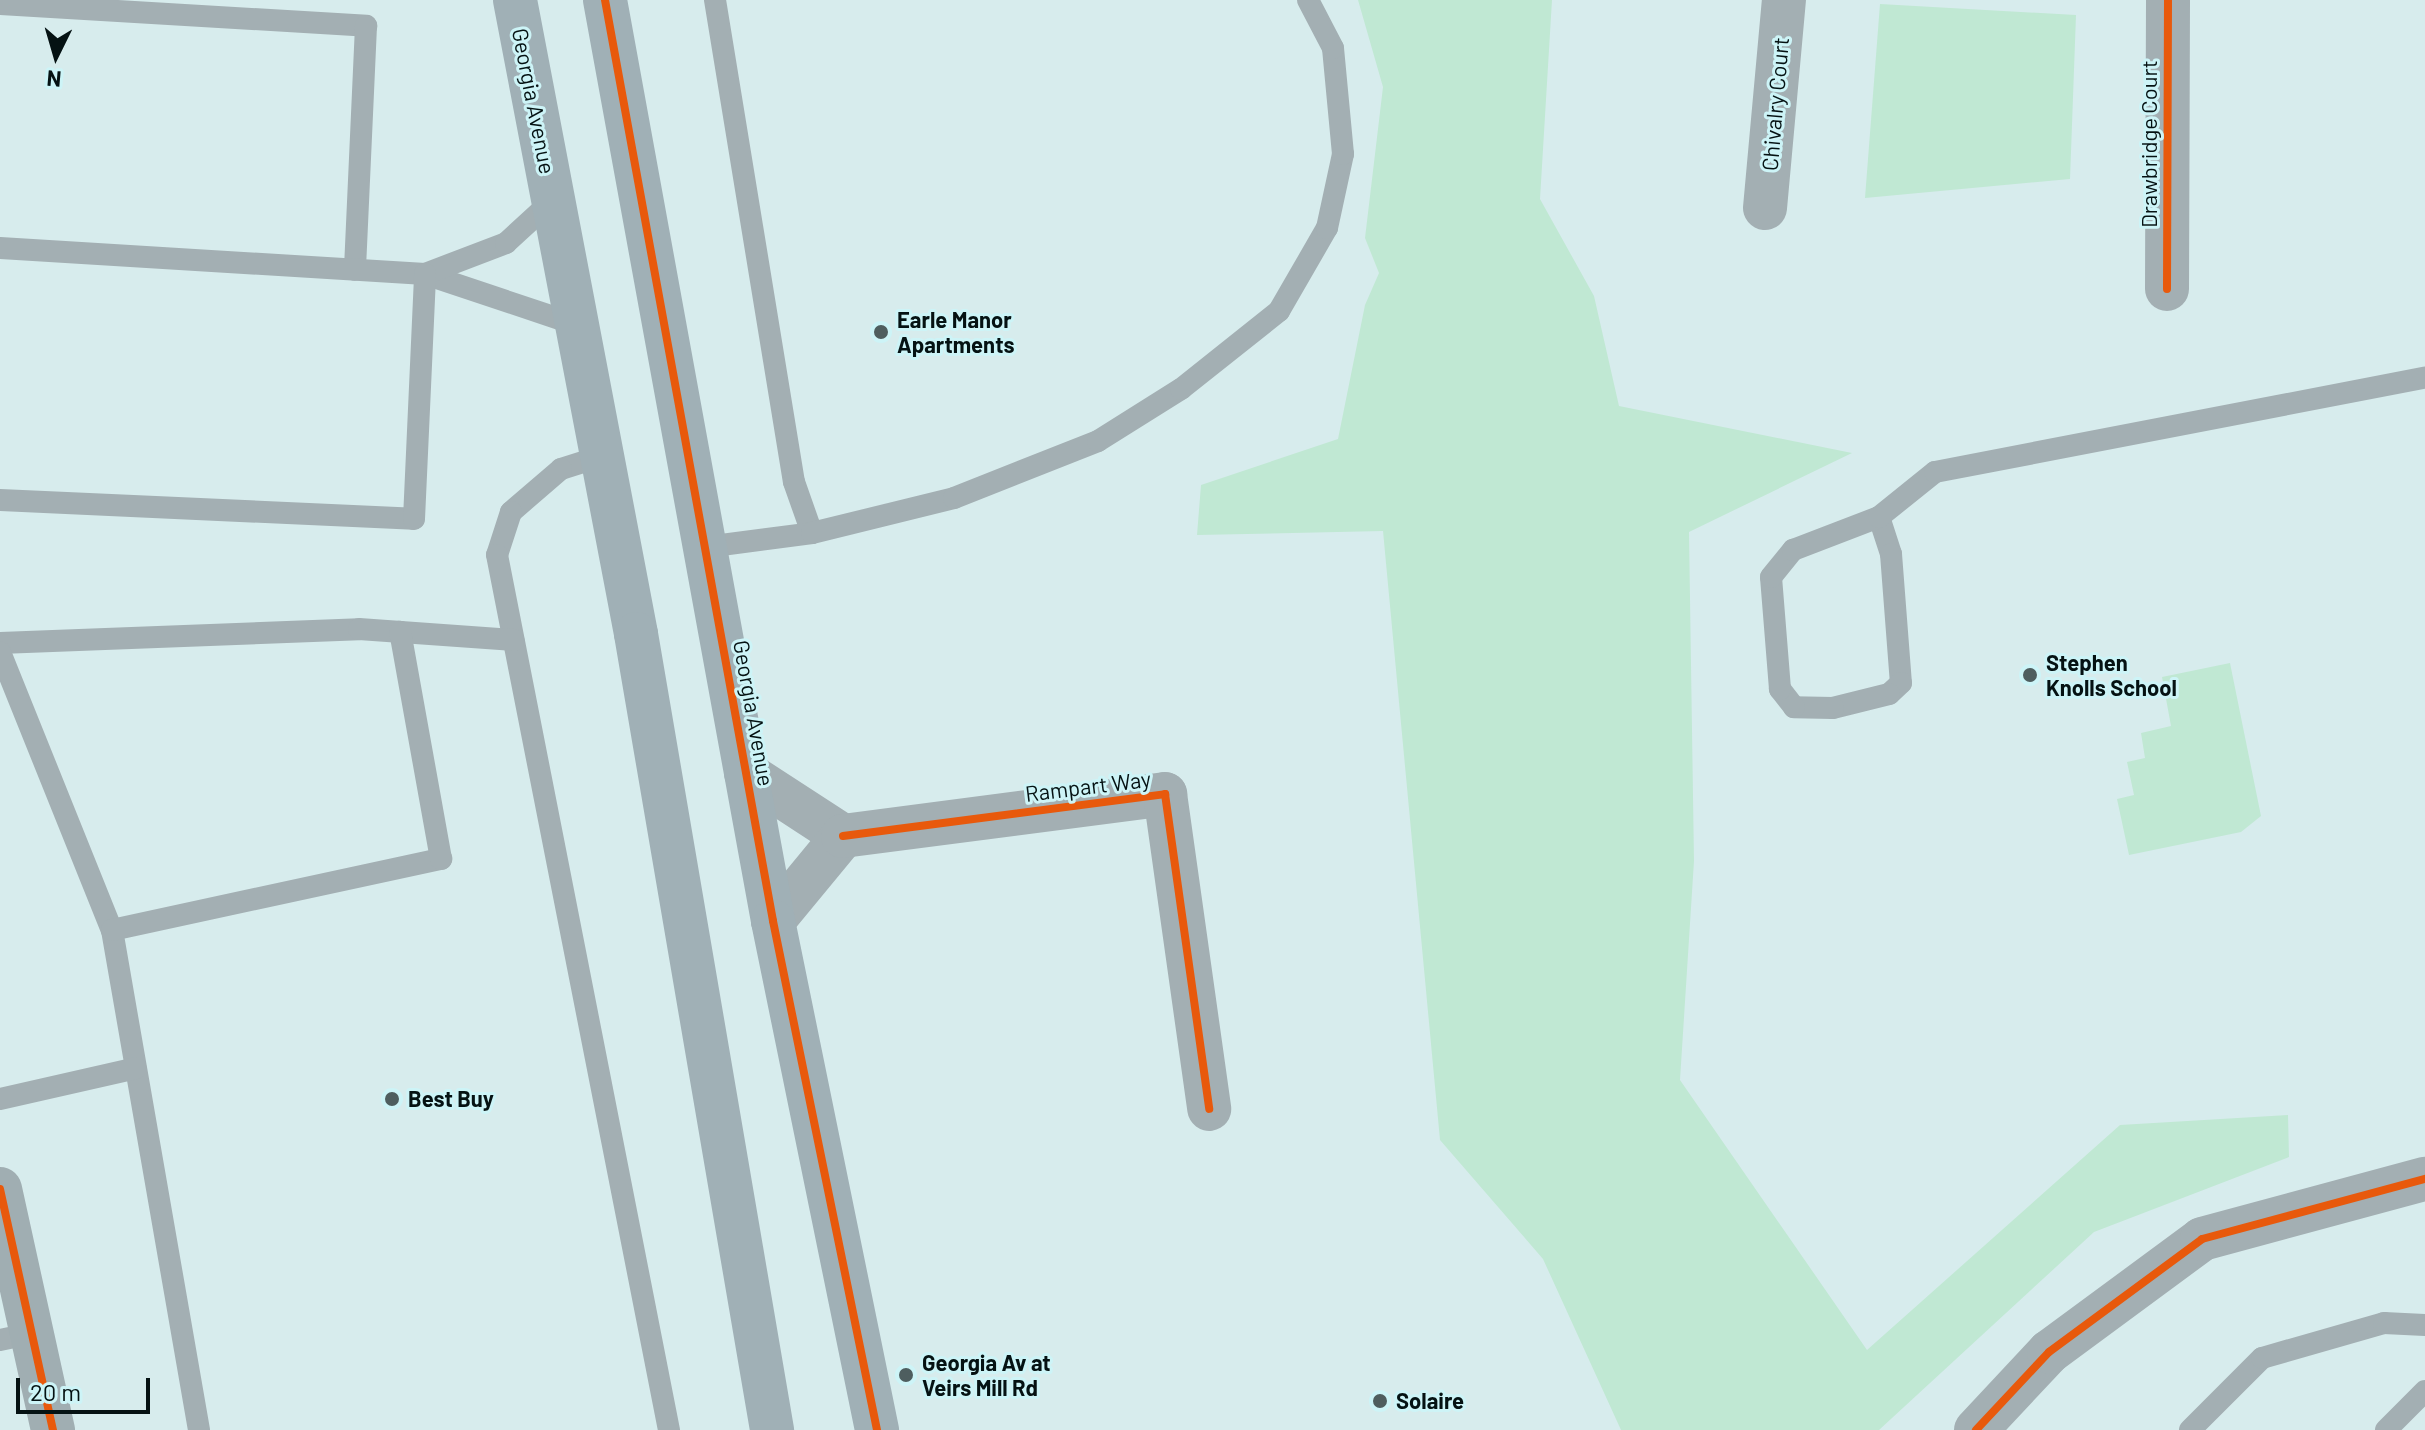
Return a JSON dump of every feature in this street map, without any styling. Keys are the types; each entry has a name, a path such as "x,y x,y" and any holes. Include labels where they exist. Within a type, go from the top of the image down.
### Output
{"main road":[{"name":"Georgia Avenue","path":"515,0 602,456 772,1430"},
{"name":"Georgia Avenue","path":"605,0 773,921 877,1430"}],"street":[{"name":"Chivalry Court","path":"1765,208 1784,0"},
{"name":"Drawbridge Court","path":"2167,289 2168,0"},
{"path":"746,773 843,836 773,921"},
{"name":"Rampart Way","path":"843,836 1165,794 1209,1109"},
{"path":"1976,1430 2049,1352 2202,1239 2425,1179"},
{"path":"0,1189 16,1336 53,1430"}],"lane":[{"path":"715,0 794,482 812,533"},
{"path":"706,547 812,533 954,498 1098,441 1181,389 1279,311 1327,228 1343,154 1333,48 1308,0"},
{"path":"0,4 366,26 355,270"},
{"path":"425,274 506,243 553,200"},
{"path":"0,248 425,274 577,325"},
{"path":"0,500 414,519 425,274"},
{"path":"1879,517 1891,554 1901,683 1889,694 1833,708 1794,707 1780,689 1771,577 1793,550 1879,517 1902,492 1967,461 2425,378"},
{"path":"602,456 561,469 511,512 497,555 669,1430"},
{"path":"0,643 400,632 514,640"},
{"path":"112,930 441,859 400,632"},
{"path":"0,652 112,930 199,1430"},
{"path":"0,1099 136,1068"},
{"path":"2190,1430 2262,1358 2384,1323 2425,1325"},
{"path":"2386,1430 2425,1391"}],"green space":[{"path":"1358,0 1552,0 1540,199 1594,296 1619,406 1852,453 1689,532 1694,861 1680,1080 1867,1350 2120,1125 2288,1115 2289,1157 2094,1232 1879,1430 1621,1430 1543,1259 1440,1140 1383,531 1197,535 1201,485 1338,439 1365,305 1379,273 1365,238 1383,87"},
{"path":"1880,4 2076,15 2070,179 1865,198"},
{"path":"2230,663 2261,816 2241,832 2129,855 2117,799 2134,795 2127,762 2145,758 2141,733 2171,726 2162,677"}],"cycle path":[{"path":"605,0 773,921 877,1430"},
{"path":"2167,289 2168,0"},
{"path":"843,836 1165,794 1209,1109"},
{"path":"1976,1430 2049,1352 2202,1239 2425,1179"},
{"path":"0,1189 53,1430"}],"place":[{"name":"Earle Manor Apartments","path":"881,332"},
{"name":"Stephen Knolls School","path":"2030,675"},
{"name":"Best Buy","path":"392,1099"},
{"name":"Georgia Av at Veirs Mill Rd","path":"906,1375"},
{"name":"Solaire","path":"1380,1401"}]}
